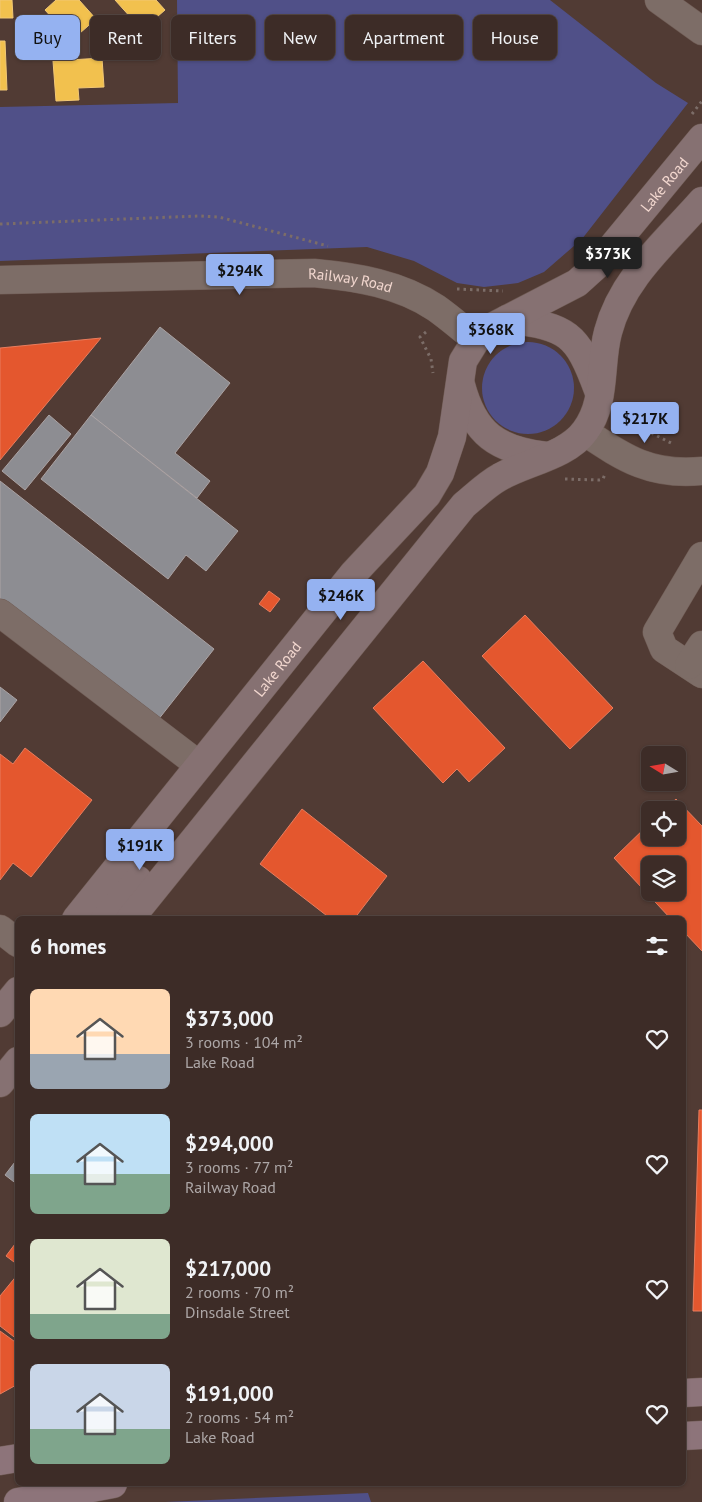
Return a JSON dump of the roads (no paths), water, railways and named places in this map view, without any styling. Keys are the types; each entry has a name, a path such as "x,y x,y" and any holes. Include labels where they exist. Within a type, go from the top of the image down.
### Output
{"highway":[{"path":"686,1393 702,1392"},
{"path":"686,1436 702,1435"},
{"path":"0,1461 15,1458"},
{"path":"18,1502 102,1486"}],"main road":[{"name":"Lake Road","path":"507,319 576,283 598,264 696,127"},
{"path":"132,916 184,849 464,505 498,478 568,446 585,432 595,415 613,396 608,332 622,296 652,256 702,201"},
{"path":"547,456 509,449 489,438 475,423 466,406 446,379 463,361 476,340 490,328 507,319 539,323 557,329 571,339 613,396"},
{"name":"Lake Road","path":"78,916 354,574 427,495 440,473 452,437 446,379"},
{"path":"108,916 146,870 184,849"},
{"path":"0,1013 15,995"},
{"path":"0,1083 15,1065"}],"street":[{"path":"659,0 702,31"},
{"name":"Railway Road","path":"0,280 314,273 358,277 393,287 435,307 476,340"},
{"path":"585,432 626,459 648,468 678,474 702,471"},
{"path":"698,661 664,649 657,632 702,556"},
{"path":"0,613 199,765"},
{"path":"0,929 15,941"}]}
